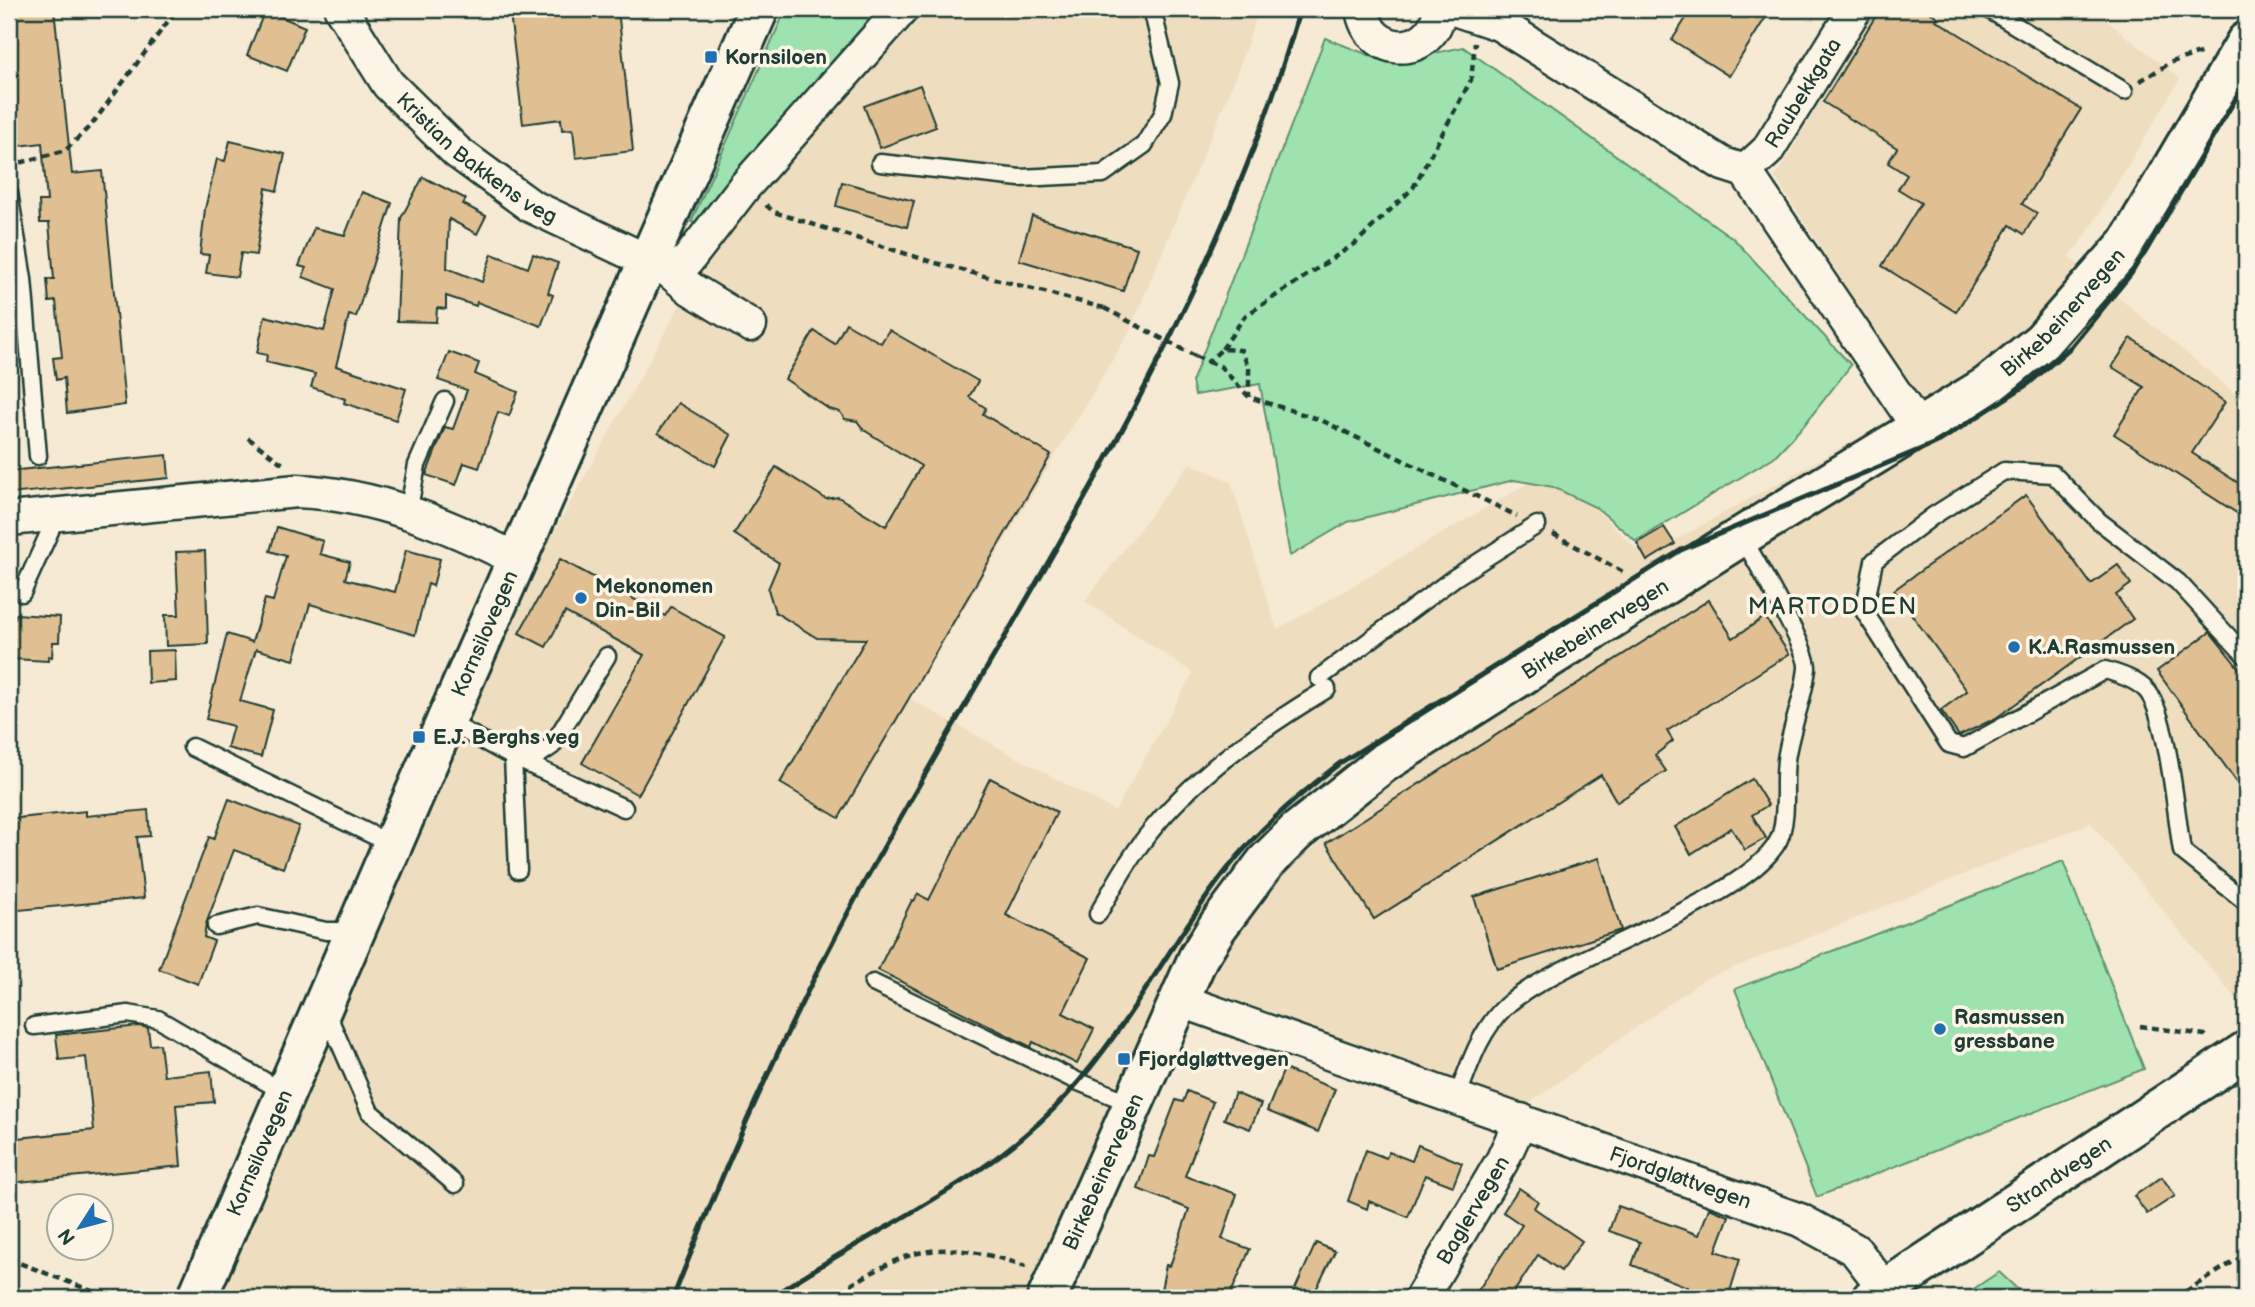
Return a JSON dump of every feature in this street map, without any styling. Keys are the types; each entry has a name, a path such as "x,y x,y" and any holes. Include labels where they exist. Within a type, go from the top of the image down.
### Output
{"main road":[{"name":"Kornsilovegen","path":"197,1298 518,560 659,267 760,9"},
{"name":"Birkebeinervegen","path":"1052,1288 1198,958 1242,892 1266,862 1329,803 1382,764 2014,367 2091,289 2128,243 2228,42"},
{"name":"Strandvegen","path":"1878,1294 2230,1049"}],"street":[{"name":"Kristian Bakkens veg","path":"341,9 388,84 457,152 531,206 659,267"},
{"path":"659,267 687,261 745,186 902,9"},
{"path":"1362,9 1370,31 1378,39 1399,47 1422,41 1432,32 1440,9"},
{"name":"Raubekkgata","path":"1745,171 1767,151 1855,9"},
{"path":"1469,13 1723,164 1745,171 1918,428"},
{"path":"659,267 750,325"},
{"path":"9,519 297,491 336,493 377,501 518,560"},
{"name":"Fjordgløttvegen","path":"1179,1000 1521,1120 1828,1232 1855,1250 1878,1294"},
{"name":"Baglervegen","path":"1421,1298 1502,1161 1521,1120"}],"lane":[{"path":"880,163 1020,178 1103,174 1144,145 1163,114 1170,83 1152,9"},
{"path":"1988,9 2124,90"},
{"path":"9,193 23,279 38,456"},
{"path":"408,513 417,465 445,401"},
{"path":"2246,656 2178,582 2099,521 2053,474 2004,471 1933,516 1874,561 1864,611 1950,744 1964,748 2105,670 2124,676 2147,692 2160,720 2182,851 2246,902"},
{"path":"22,593 50,531 53,514"},
{"path":"1098,915 1144,839 1170,808 1208,771 1454,578 1537,525"},
{"path":"1457,1098 1472,1058 1488,1027 1507,1005 1542,982 1629,940 1740,878 1770,854 1781,836 1786,805 1786,762 1808,665 1801,644 1742,536"},
{"path":"513,757 537,756 552,746 607,656"},
{"path":"446,721 513,757 624,808"},
{"path":"192,747 393,845"},
{"path":"513,757 518,870"},
{"path":"216,926 258,916 326,931 355,931"},
{"path":"873,983 1079,1082 1133,1104"},
{"path":"34,1026 128,1014 158,1019 285,1093"},
{"path":"319,1014 332,1025 370,1112 455,1184"}],"path":[{"path":"9,166 66,150 93,123 177,9"},
{"path":"1208,362 1222,349 1245,316 1356,243 1413,188 1471,80 1469,13"},
{"path":"2124,90 2172,62 2228,42"},
{"path":"2196,64 2203,52"},
{"path":"745,186 774,212 932,262 1104,308 1195,356 1220,366 1249,397 1321,420 1537,525 1633,578 1650,594"},
{"path":"1222,349 1241,351 1249,368 1249,397"},
{"path":"2140,1026 2204,1035 2230,1049"},
{"path":"830,1298 877,1268 914,1252 939,1249 987,1253 1052,1288"},
{"path":"2175,1298 2246,1254"},
{"path":"9,1259 110,1298"}],"shaded area":[{"path":"928,9 1259,9 1236,76 1129,332 910,699 1115,811 1193,673 1085,601 1190,463 1231,482 1277,630 1554,468 1645,557 1921,403 1775,177 1875,9 2092,9 2180,79 2086,235 2069,257 2246,402 2246,597 2234,609 2246,624 2246,1011 2091,823 1703,980 1518,1111 1164,988 1030,1298 215,1298 535,566 718,237"}],"green space":[{"path":"786,9 885,9 700,223 691,222"},
{"path":"1325,38 1389,63 1463,47 1734,239 1851,365 1805,424 1774,457 1636,541 1597,508 1553,487 1514,480 1348,522 1290,556 1260,384 1195,395 1192,382"},
{"name":"Rasmussen gressbane","path":"2063,861 2144,1069 1817,1197 1735,989"},
{"path":"1999,1272 2027,1298 1960,1298"}],"building":[{"path":"9,9 54,9 72,174 102,171 125,405 67,413 64,378 56,380 53,358 62,357 56,301 49,302 47,279 54,279 49,223 40,223 39,201 47,201 42,143 10,147"},
{"path":"545,9 618,9 633,151 576,158 573,129 562,130 561,119 523,124 510,13"},
{"path":"1692,9 1771,9 1729,76 1672,40"},
{"path":"1880,9 1924,9 1938,17 1936,20 2081,109 2022,204 2037,213 2024,234 2010,225 1956,312 1882,266 1921,203 1898,189 1907,175 1888,163 1897,148 1823,102"},
{"path":"265,10 305,27 287,71 247,55"},
{"path":"920,85 936,127 880,148 864,106"},
{"path":"230,141 285,154 277,191 266,188 256,255 241,253 237,277 206,273 209,255 200,254 205,209 217,159 225,161"},
{"path":"423,177 466,199 463,204 486,216 477,234 449,219 447,268 482,282 492,254 528,268 533,254 558,263 548,293 553,295 541,326 477,302 476,306 446,296 446,309 437,308 436,322 397,321 401,218"},
{"path":"842,182 914,201 907,227 836,206"},
{"path":"362,192 392,203 356,317 349,315 336,366 406,389 396,420 344,403 345,399 311,387 315,374 266,362 267,355 257,353 265,316 324,331 335,289 303,277 306,268 299,266 314,228 345,235"},
{"path":"1032,216 1137,248 1123,291 1019,260"},
{"path":"846,323 881,343 889,330 978,381 969,397 986,408 983,414 1051,455 839,818 780,783 866,639 817,638 775,612 768,589 779,563 734,534 776,467 826,499 838,497 886,526 921,466 864,430 857,421 845,419 840,412 829,409 785,379 814,331 835,344"},
{"path":"2131,338 2225,402 2192,453 2246,488 2246,519 2114,434 2144,387 2112,367"},
{"path":"449,352 479,363 475,374 518,392 509,416 498,412 479,468 464,463 456,485 426,475 445,427 453,429 467,390 438,380"},
{"path":"678,403 731,435 715,466 658,433"},
{"path":"167,455 169,478 9,494 9,471"},
{"name":"K.A.Rasmussen","path":"2026,495 2091,584 2118,565 2131,584 2116,595 2133,619 1996,718 1959,736 1941,710 1967,691 1894,590"},
{"path":"277,527 323,541 320,554 350,562 345,579 395,592 406,550 440,559 433,586 428,584 415,635 310,604 294,660 256,649 240,701 273,710 261,757 227,748 233,726 206,719 227,634 252,642 265,599 273,601 286,556 270,551"},
{"path":"1664,527 1675,544 1647,561 1637,543"},
{"path":"205,551 208,644 166,646 165,615 179,615 176,552"},
{"path":"560,559 665,616 671,607 725,637 638,795 582,763 644,655 565,612 546,647 519,633"},
{"path":"1709,600 1733,638 1765,617 1789,654 1667,731 1673,741 1655,755 1666,771 1617,802 1601,775 1374,919 1326,843"},
{"path":"16,614 60,617 59,642 53,642 52,657 48,656 48,661 13,659 14,639 9,639 9,619 15,619"},
{"path":"2210,632 2246,677 2246,795 2157,671"},
{"path":"175,650 176,681 148,683 147,651"},
{"path":"990,778 1057,812 1006,915 1090,958 1063,1013 1094,1029 1077,1064 1033,1042 1031,1047 878,970 912,900 914,901 918,894 929,900"},
{"path":"1752,779 1768,805 1752,815 1766,838 1745,850 1731,828 1691,854 1675,827"},
{"path":"229,799 299,826 283,868 234,850 206,924 204,937 214,941 198,984 159,969 209,837 214,839"},
{"path":"148,810 150,836 137,837 144,898 9,911 9,819 86,811 86,816"},
{"path":"1599,858 1621,930 1497,969 1474,897"},
{"path":"139,1026 148,1028 150,1045 160,1044 164,1076 211,1071 214,1102 176,1105 181,1166 9,1183 9,1139 94,1130 86,1057 59,1060 56,1035"},
{"path":"1284,1069 1335,1089 1318,1132 1267,1111"},
{"path":"1187,1091 1213,1102 1185,1176 1237,1194 1222,1239 1250,1249 1229,1298 1201,1298 1161,1290 1166,1265 1170,1266 1189,1209 1138,1189 1149,1156 1154,1157 1176,1100 1183,1102"},
{"path":"1235,1093 1261,1104 1250,1129 1224,1119"},
{"path":"1418,1145 1462,1163 1453,1186 1425,1175 1408,1217 1369,1201 1367,1209 1348,1201 1366,1150 1386,1158 1389,1152 1412,1161"},
{"path":"2162,1177 2175,1196 2147,1214 2134,1196"},
{"path":"1519,1188 1538,1201 1534,1208 1582,1241 1561,1271 1538,1255 1510,1298 1473,1298 1522,1225 1503,1212"},
{"path":"1618,1206 1699,1235 1709,1208 1729,1216 1716,1251 1740,1259 1728,1298 1684,1298 1688,1287 1632,1265 1640,1242 1609,1231"},
{"path":"1316,1243 1335,1251 1312,1298 1291,1298"}],"railway":[{"path":"673,1298 760,1092 833,941 919,784 1105,462 1162,353 1215,241 1262,127 1300,9"},
{"path":"770,1298 962,1182 1034,1128 1089,1070 1185,928 1238,856 1279,814 1340,763 1681,550 1940,441 2028,384 2071,347 2131,274 2246,81"}],"place":[{"name":"Kornsiloen","path":"711,57"},
{"name":"Mekonomen Din-Bil","path":"581,598"},
{"name":"K.A.Rasmussen","path":"2014,647"},
{"name":"E.J. Berghs veg","path":"419,737"},
{"name":"Rasmussen gressbane","path":"1940,1029"},
{"name":"Fjordgløttvegen","path":"1124,1059"}],"district":[{"name":"MARTODDEN","path":"1833,606"}]}
